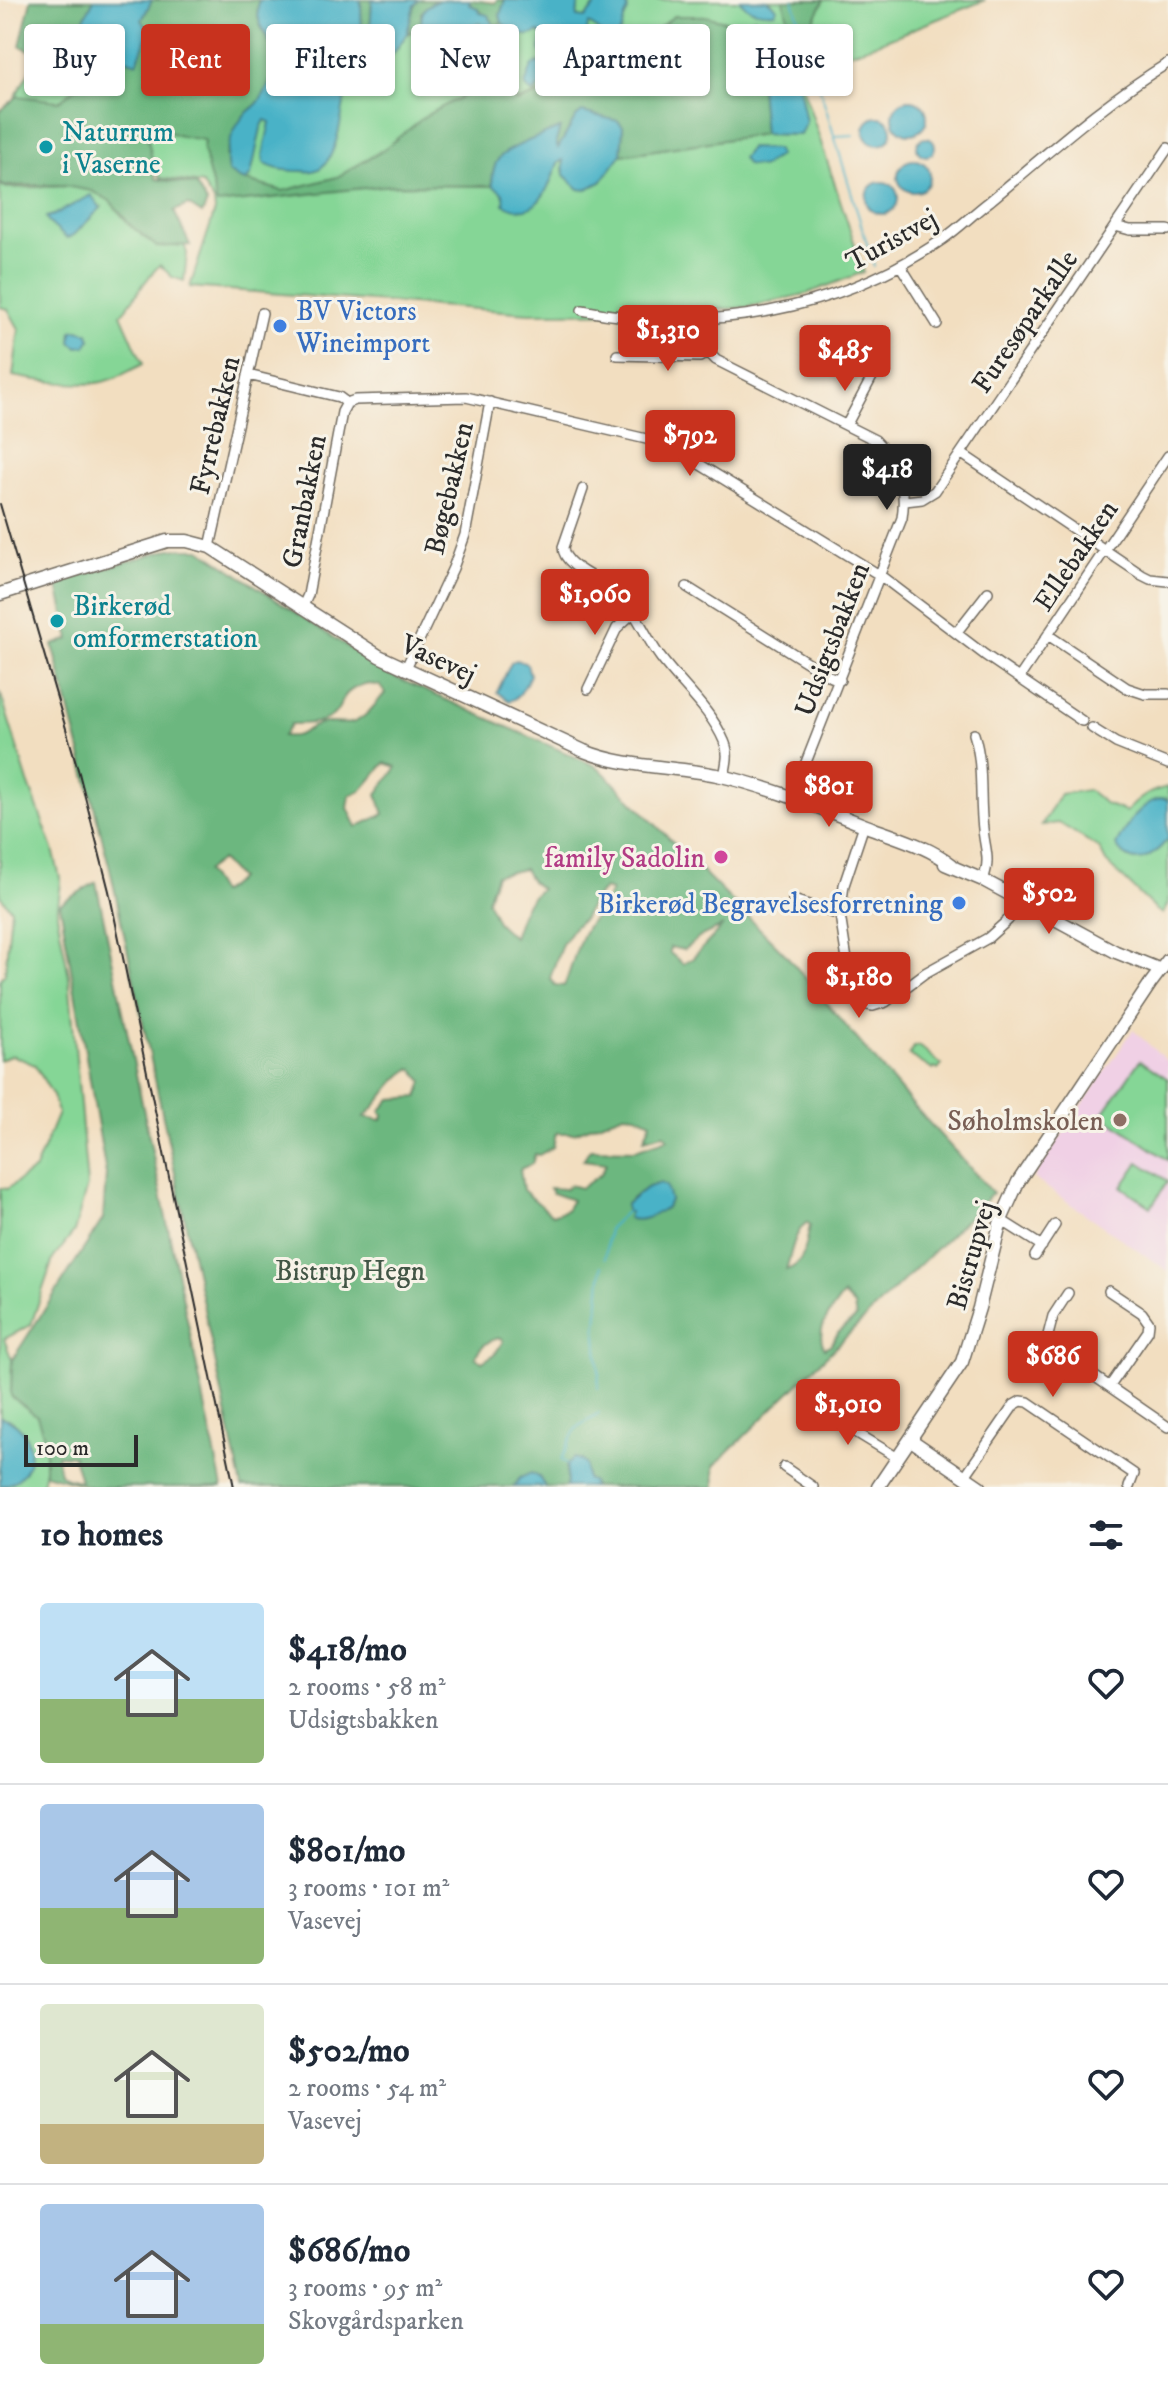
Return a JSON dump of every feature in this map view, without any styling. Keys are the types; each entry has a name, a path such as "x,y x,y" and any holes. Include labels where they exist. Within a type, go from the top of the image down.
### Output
{"street":[{"name":"Turistvej","path":"582,310 656,319 706,320 753,314 846,290 900,265 943,239 1085,122 1168,63"},
{"name":"Furesøparkalle","path":"905,501 922,499 935,491 1168,148"},
{"path":"1115,226 1130,230 1168,230"},
{"path":"900,265 937,324"},
{"name":"Fyrrebakken","path":"210,547 262,313"},
{"path":"706,320 708,352 716,360 875,440 896,466 903,482 905,501"},
{"path":"617,355 700,357 708,352"},
{"path":"248,375 339,397 347,403 355,400 466,397 655,441 673,448 881,576 1082,721"},
{"path":"847,424 872,377"},
{"name":"Bøgebakken","path":"405,670 453,568 465,535 490,402"},
{"name":"Granbakken","path":"302,608 308,595 342,412 347,403"},
{"path":"962,454 1142,575 1168,581"},
{"name":"Ellebakken","path":"1019,678 1168,456"},
{"path":"583,489 563,555 568,562 620,595 634,612 661,658 705,711 723,739 728,753 724,777"},
{"name":"Udsigtsbakken","path":"792,798 881,576 905,501"},
{"name":"Vasevej","path":"0,594 167,541 187,541 210,547 302,608 405,670 605,759 724,777 827,809 870,827 908,849 983,880 1107,948 1166,968"},
{"path":"687,587 840,680"},
{"path":"956,633 988,592"},
{"path":"588,689 617,628 634,612"},
{"path":"1048,635 1127,688 1145,694 1168,694"},
{"path":"1092,728 1116,743 1168,764"},
{"path":"974,734 980,754 983,830 989,856 983,880"},
{"path":"870,827 844,885 840,915 852,992 863,1004 873,1006 886,1002 925,973 988,938 1008,920 1022,901"},
{"path":"793,900 840,915"},
{"name":"Bistrupvej","path":"878,1487 962,1362 1001,1220 1018,1182 1166,968"},
{"path":"1001,1220 1042,1246"},
{"path":"1035,1256 1055,1225"},
{"path":"1109,1291 1142,1313 1149,1323 1148,1331 1110,1386"},
{"path":"1068,1293 1053,1316 1046,1343 1168,1427"},
{"path":"965,1476 1014,1405 1021,1401 1028,1402 1134,1474 1129,1487"},
{"path":"816,1408 898,1458"},
{"path":"911,1440 980,1487"},
{"path":"784,1467 813,1487"}],"shaded area":[{"name":"Søholmskolen","path":"1133,1030 1168,1062 1168,1271 1033,1178"}],"green space":[{"path":"31,0 94,0 81,24 25,24"},
{"path":"62,0 363,0 362,24 266,24 266,96 395,96 395,51 411,32 411,96 470,96 353,168 352,189 392,185 493,186 502,191 505,198 539,201 558,163 564,160 563,171 601,182 621,155 764,134 799,135 806,122 801,96 806,96 864,272 806,294 747,307 693,312 529,313 190,287 215,211 214,202 202,184 160,178 143,142 0,161 0,125 24,81 24,96 125,96 125,24 53,24"},
{"path":"152,0 259,0 259,20 266,36 266,91 238,125 226,156 239,179 283,191 337,177 380,152 428,114 464,96 513,96 517,102 535,95 710,96 710,24 664,24 674,16 705,16 736,24 726,24 726,96 761,96 764,134 621,155 623,127 582,113 576,117 558,149 559,129 513,149 492,180 493,186 392,185 217,204 203,150 204,140 180,136 145,124 156,179 196,185 207,203 202,214 188,205 174,211 190,245 157,247 130,225 110,201 92,191 58,185 4,186 0,183 0,111 18,96 59,101 66,96 125,96 125,49 141,45 141,96 250,96 250,24 145,24 142,20"},
{"path":"361,0 372,0 371,24 361,24"},
{"path":"419,0 440,0 421,13 421,24 411,24 411,32 407,34 414,5"},
{"path":"470,0 495,3 505,0 500,15 502,23 493,24 469,3"},
{"path":"579,0 600,0 585,18 577,17"},
{"path":"626,0 739,0 750,8 775,12 773,4 767,0 783,0 790,24 756,24 754,18 750,24 736,24 705,16 674,16 664,24 622,24"},
{"path":"783,0 824,0 812,24 790,24"},
{"path":"801,0 985,0 853,52 853,24 808,24"},
{"path":"519,31 535,32 535,95 516,102 512,96 519,96"},
{"path":"0,185 7,188 118,185 175,219 187,253 184,281 172,277 160,265 121,314 143,364 126,373 88,384 13,376 19,329 8,309 0,307","holes":["101,207 78,231 55,227 47,217"]},
{"name":"Bistrup Hegn","path":"170,549 200,549 390,675 598,767 786,955 912,1104 993,1193 714,1466 715,1487 593,1487 592,1482 586,1479 586,1473 567,1464 566,1487 545,1487 539,1477 520,1478 514,1487 242,1487 111,873 53,645 70,639 57,582","holes":["365,684 379,685 385,693 370,711 356,721 319,724 299,735 283,736 291,724 316,723 329,718 349,692","385,763 397,767 377,794 384,814 357,827 348,808 350,795 361,791","221,860 239,879 220,893 206,871","524,869 531,881 541,889 526,905 513,937 497,922 487,900 496,875","604,889 611,891 599,915 582,936 564,986 555,985 550,978 562,944 584,918 592,902","723,926 693,958 683,964 670,953 670,947 683,950 703,935","410,1069 423,1081 418,1097 391,1099 380,1111 382,1120 364,1117","624,1114 636,1115 651,1122 644,1139 664,1134 668,1139 635,1150 590,1149 583,1160 606,1163 601,1174 581,1188 570,1185 565,1189 549,1188 552,1193 572,1200 566,1210 552,1215 523,1190 520,1169 532,1164 535,1154 553,1147 556,1133 574,1133","656,1185 665,1188 670,1200 667,1207 642,1219 630,1214 626,1204 640,1192","807,1222 810,1225 804,1252 798,1263 786,1270 796,1238","843,1295 854,1306 856,1318 825,1348 821,1335 829,1314","502,1338 503,1341 495,1354 482,1362 475,1357 489,1341"]},
{"path":"0,692 53,849 61,882 57,914 69,976 87,1186 74,1232 53,1259 31,1325 4,1339 12,1360 11,1396 37,1416 44,1432 46,1461 41,1487 0,1487 7,1485 24,1434 13,1421 0,1417 0,1188 7,1189 35,1169 58,1113 53,1096 35,1065 12,1055 0,1060 0,980 5,973 11,909 0,896"},
{"path":"1168,787 1168,903 1163,914 1106,862 1099,848 1059,823 1042,825 1060,794 1088,790 1106,804 1126,812 1145,796"},
{"path":"96,882 222,1487 91,1487 45,1474 45,1440 37,1416 11,1396 12,1360 103,1219 106,1174 60,904","holes":["57,1455 73,1456 80,1481 64,1477 59,1471"]},
{"path":"1060,894 1073,901 1067,917 1052,909"},
{"path":"819,962 837,982 826,991 809,972"},
{"path":"919,1046 942,1065 938,1070 909,1055 914,1047"},
{"path":"1140,1060 1168,1079 1168,1160 1102,1115"},
{"path":"1139,1162 1168,1181 1151,1207 1122,1187"}],"water":[{"path":"94,0 152,0 142,20 145,24 141,24 141,52 137,63 125,59 125,24 81,24"},
{"path":"259,0 361,0 361,24 266,24 266,36 258,11"},
{"path":"372,0 419,0 414,5 407,34 395,51 395,24 371,24"},
{"path":"440,0 470,0 469,4 488,15 493,24 421,24 424,9"},
{"path":"505,0 579,0 577,17 585,18 600,0 626,0 628,11 622,24 535,24 535,34 524,35 519,33 519,24 503,24 500,15"},
{"path":"739,0 767,0 777,8 775,12 760,12 746,7"},
{"path":"535,64 533,93 525,85"},
{"path":"266,90 266,96 346,96 334,148 322,167 312,171 292,171 264,163 270,122 265,120 251,175 246,181 228,172 229,144 235,130"},
{"path":"761,96 801,96 806,122 800,135 764,134"},
{"path":"910,100 922,105 927,117 922,129 910,134 898,129 893,117 898,105"},
{"path":"582,112 618,121 623,126 621,155 601,182 585,190 579,189 564,175 563,160 558,163 545,192 533,206 515,209 504,204 504,195 492,182 501,156 560,128 556,142 558,148"},
{"path":"878,117 888,121 892,131 888,141 878,145 868,141 864,131 868,121"},
{"path":"922,138 930,138 935,147 933,154 922,156 917,151 917,143"},
{"path":"750,148 776,149 779,155 763,167 747,165 742,158"},
{"path":"914,160 925,165 930,176 925,187 914,192 903,187 898,176 903,165"},
{"path":"882,182 893,187 898,198 893,209 882,214 871,209 866,198 871,187"},
{"path":"91,195 101,208 71,237 66,238 48,222 46,217"},
{"path":"72,331 88,333 91,339 86,346 78,347 71,342"},
{"path":"516,660 527,664 530,675 520,694 509,701 497,692 511,663"},
{"path":"1163,798 1168,800 1168,839 1149,856 1136,860 1129,858 1116,845 1141,809"},
{"path":"660,1183 666,1186 670,1200 667,1207 643,1219 628,1218 630,1212 626,1212 626,1204 646,1188"},
{"path":"0,1417 22,1430 30,1452 23,1474 13,1482 0,1486"},
{"path":"574,1458 586,1465 586,1479 592,1482 593,1487 566,1487 567,1464"},
{"path":"531,1473 539,1477 545,1487 514,1487 520,1478"}],"waterway":[{"path":"793,0 874,267"},
{"path":"836,136 854,135"},
{"path":"605,1258 609,1228 626,1212"},
{"path":"598,1388 596,1335 602,1266"},
{"path":"567,1464 561,1460 572,1435 578,1427 599,1413"}],"tram line":[{"path":"0,504 79,773 109,891 234,1487"}],"place":[{"name":"Naturrum i Vaserne","path":"46,147"},
{"name":"BV Victors Wineimport","path":"280,326"},
{"name":"Birkerød omformerstation","path":"57,621"},
{"name":"family Sadolin","path":"721,857"},
{"name":"Birkerød Begravelsesforretning","path":"959,903"},
{"name":"Søholmskolen","path":"1120,1120"}]}
